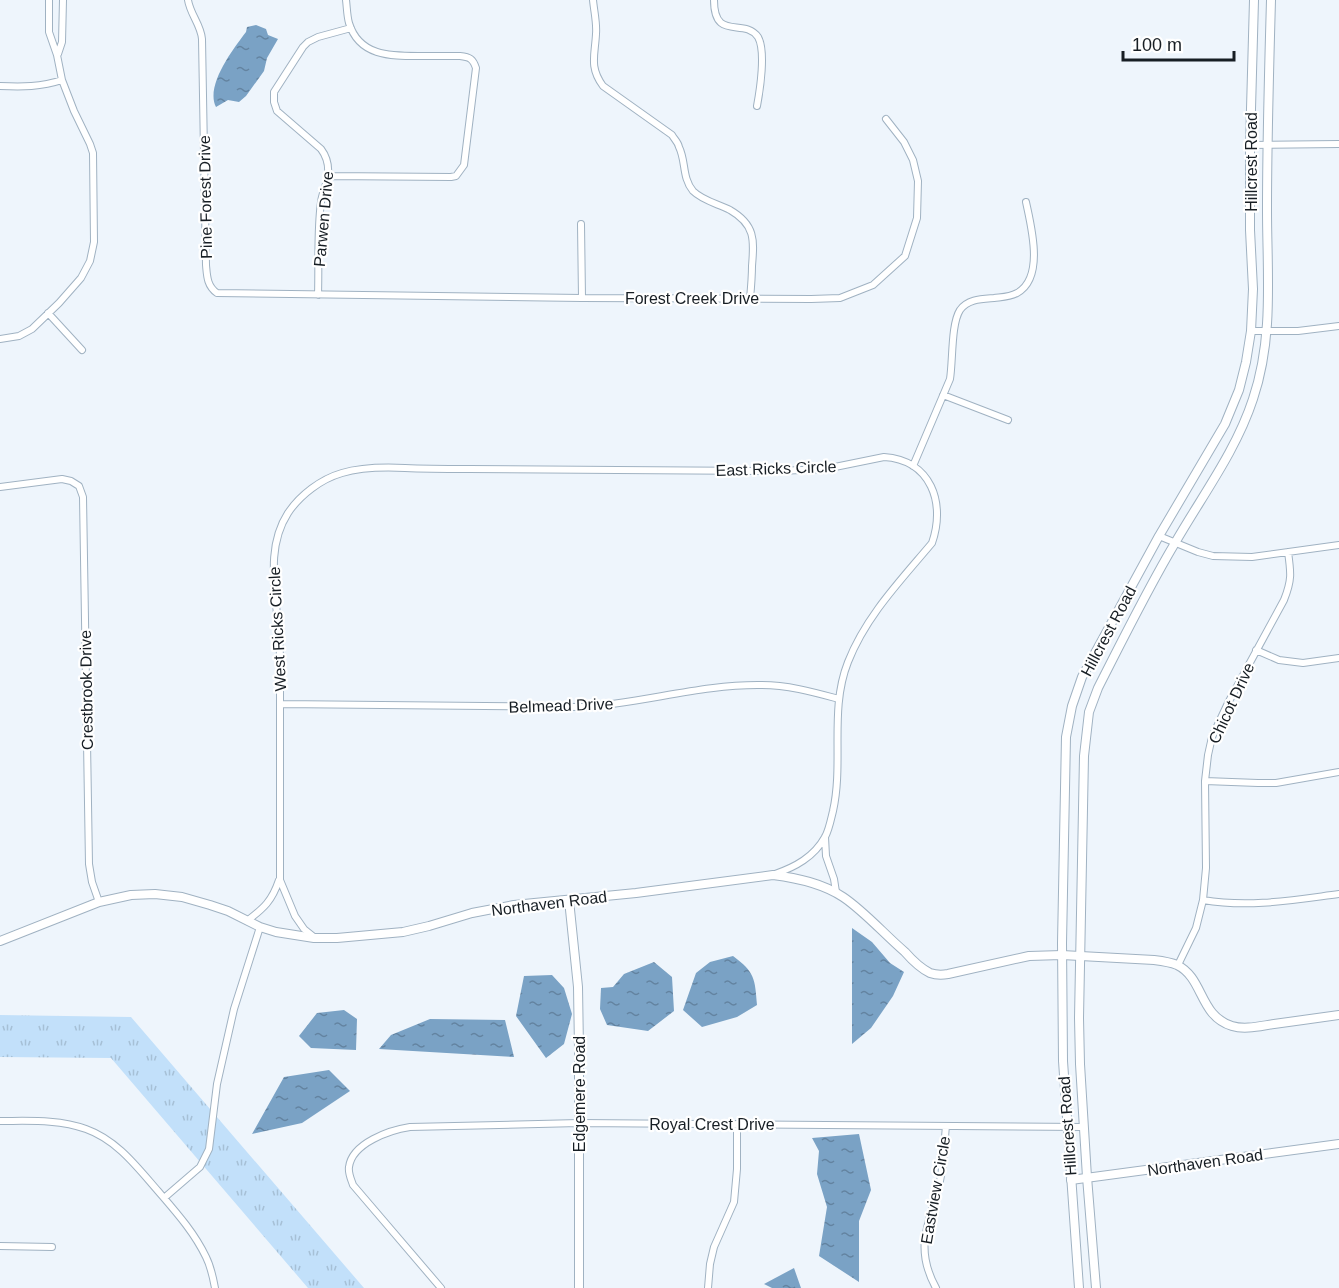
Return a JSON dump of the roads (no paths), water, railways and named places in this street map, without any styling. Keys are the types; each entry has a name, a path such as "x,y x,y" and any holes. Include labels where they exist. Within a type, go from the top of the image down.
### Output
{"main road":[{"name":"Hillcrest Road","path":"1079,1288 1063,1061 1062,955 1066,737 1070,713 1082,677 1159,536 1225,424 1239,390 1251,331 1253,289 1250,145 1254,0"},
{"name":"Hillcrest Road","path":"1096,1288 1083,1127 1079,1018 1083,756 1089,712 1098,688 1174,543 1239,435 1262,369 1269,288 1268,145 1271,0"}],"street":[{"path":"0,339 19,336 32,329 59,303 85,272 94,242 93,153 62,80 49,32 49,0"},
{"path":"57,55 62,42 63,0"},
{"name":"Pine Forest Drive","path":"188,0 202,33 206,265 209,285 213,290 222,293 318,295"},
{"path":"328,177 456,176 464,165 477,68 469,57 391,56 367,48 351,28 346,0"},
{"path":"593,0 596,32 593,62 599,81 672,135 679,146 689,185 700,196 731,211 745,222 751,231 754,243 750,299"},
{"path":"714,0 714,12 718,20 723,24 751,31 759,40 762,48 757,106"},
{"name":"Parwen Drive","path":"318,295 321,208 323,190 328,177 328,163 326,155 280,114 273,97 276,88 303,47 318,37 351,28"},
{"path":"0,86 34,86 62,80"},
{"name":"Forest Creek Drive","path":"318,295 840,298 873,285 905,256 917,218 918,181 913,160 904,142 886,119"},
{"path":"1250,145 1339,144"},
{"path":"836,892 826,856 825,837 837,787 839,699 847,664 872,615 932,543 938,516 936,498 931,486 913,465 950,379 955,326 959,311 965,304 982,298 1012,296 1027,284 1030,278 1033,267 1034,238 1026,202"},
{"path":"581,224 582,298"},
{"path":"48,313 82,350"},
{"path":"1251,331 1339,326"},
{"path":"943,395 1008,420"},
{"name":"East Ricks Circle","path":"550,469 801,470 825,469 884,457 894,457 913,465"},
{"name":"West Ricks Circle","path":"247,921 270,901 279,880 279,638 273,572 277,539 287,514 314,487 340,473 363,469 384,467 550,469"},
{"name":"Crestbrook Drive","path":"0,487 62,479 79,486 83,496 89,864 99,902"},
{"path":"1159,536 1213,556 1252,557 1339,545"},
{"name":"Chicot Drive","path":"1178,965 1196,928 1203,900 1206,868 1205,781 1212,737 1284,600 1290,585 1291,571 1288,552"},
{"path":"1256,650 1279,660 1303,663 1339,658"},
{"name":"Belmead Drive","path":"280,704 580,707 735,685 780,686 839,699"},
{"path":"1205,781 1276,783 1339,772"},
{"path":"773,875 801,863 812,854 825,837"},
{"name":"Northaven Road","path":"0,941 99,902 131,895 169,895 210,904 276,932 314,938 358,937 403,932 514,904 666,890 773,875 792,877 836,892 916,963 935,974 948,974 1029,956 1062,955 1154,960 1178,965"},
{"name":"West Ricks Circle","path":"279,880 296,916 304,929 314,938"},
{"path":"1203,900 1224,904 1246,904 1339,894"},
{"name":"Edgemere Road","path":"569,900 578,987 579,1288"},
{"path":"164,1198 200,1167 209,1149 213,1104 219,1073 234,1009 260,927"},
{"path":"1178,965 1192,978 1214,1017 1231,1026 1249,1027 1339,1015"},
{"path":"0,1121 53,1122 77,1126 95,1132 120,1149 189,1227 206,1257 215,1288"},
{"name":"Royal Crest Drive","path":"441,1288 353,1185 349,1175 351,1160 357,1151 373,1139 399,1128 579,1123 1083,1127"},
{"path":"708,1288 714,1247 734,1202 737,1124"},
{"name":"Eastview Circle","path":"936,1288 927,1266 924,1240 943,1163 946,1126"},
{"name":"Northaven Road","path":"1071,1180 1339,1144"},
{"path":"0,1246 52,1247"}],"water":[{"path":"256,25 266,29 268,35 278,39 267,58 264,71 239,102 228,100 216,107 214,89 222,68 247,27"},
{"path":"852,928 872,942 890,963 904,972 893,996 871,1028 852,1044"},
{"path":"733,956 750,972 756,989 757,1005 737,1017 702,1027 683,1010 696,973 710,962"},
{"path":"654,962 672,977 674,1011 648,1031 607,1025 600,1009 601,988 613,987 624,974"},
{"path":"552,975 564,988 572,1014 564,1044 546,1058 516,1016 524,976"},
{"path":"344,1010 357,1019 356,1050 311,1048 299,1036 317,1013"},
{"path":"430,1019 505,1020 514,1057 379,1049 391,1035"},
{"path":"329,1070 350,1091 302,1123 252,1134 284,1077"},
{"path":"859,1134 871,1190 859,1221 859,1282 819,1256 827,1207 817,1174 819,1151 812,1138"},
{"path":"794,1268 801,1288 772,1288 764,1284"}]}
